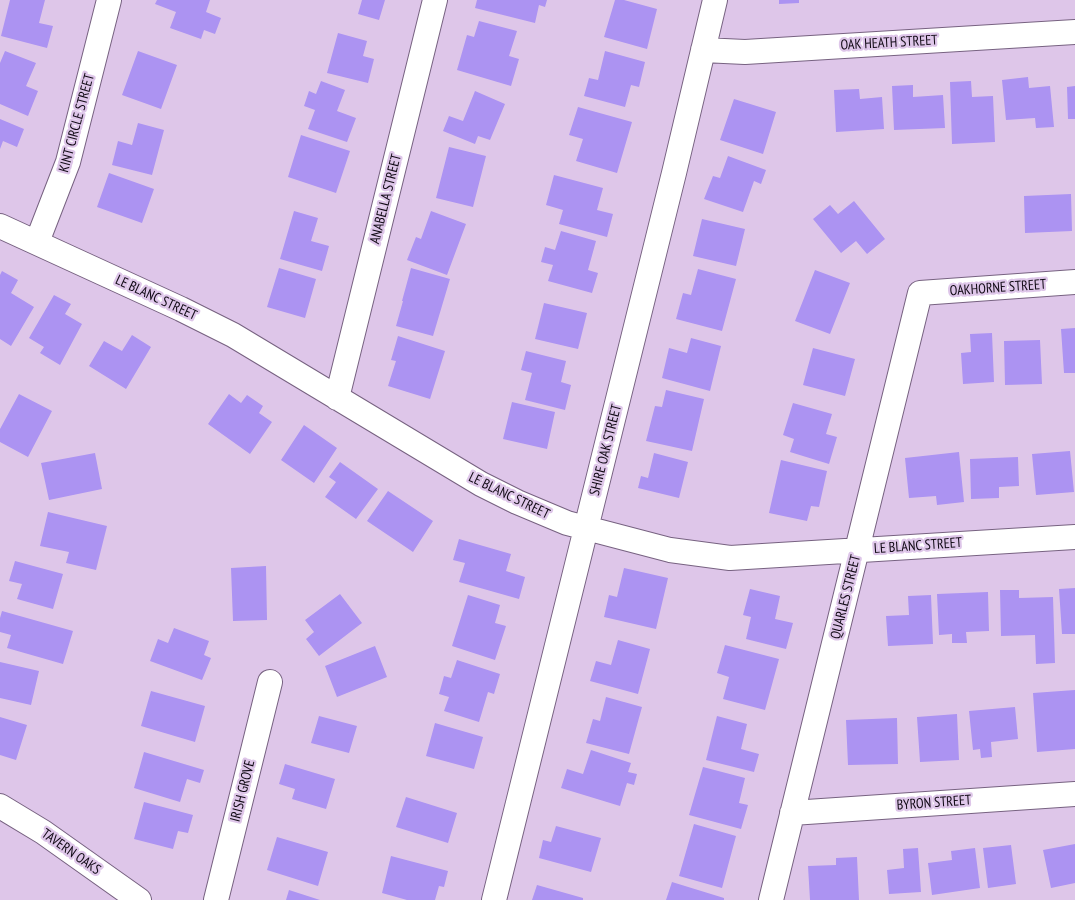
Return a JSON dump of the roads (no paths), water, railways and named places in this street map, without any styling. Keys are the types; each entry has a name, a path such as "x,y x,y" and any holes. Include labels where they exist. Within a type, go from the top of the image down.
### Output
{"street":[{"name":"KINT CIRCLE STREET","path":"37,242 68,162 77,132 109,0"},
{"name":"ANABELLA STREET","path":"337,398 435,0"},
{"name":"SHIRE OAK STREET","path":"494,900 674,173 714,0"},
{"name":"OAK HEATH STREET","path":"703,50 745,52 1075,32"},
{"name":"LE BLANC STREET","path":"0,226 181,309 233,335 481,484 517,502 567,523 670,550 730,558 1075,536"},
{"name":"OAKHORNE STREET","path":"920,293 1075,282"},
{"name":"QUARLES STREET","path":"771,900 920,293"},
{"name":"IRISH GROVE","path":"216,900 270,682"},
{"name":"BYRON STREET","path":"792,813 1075,794"},
{"name":"TAVERN OAKS","path":"0,806 43,832 139,900"}]}
